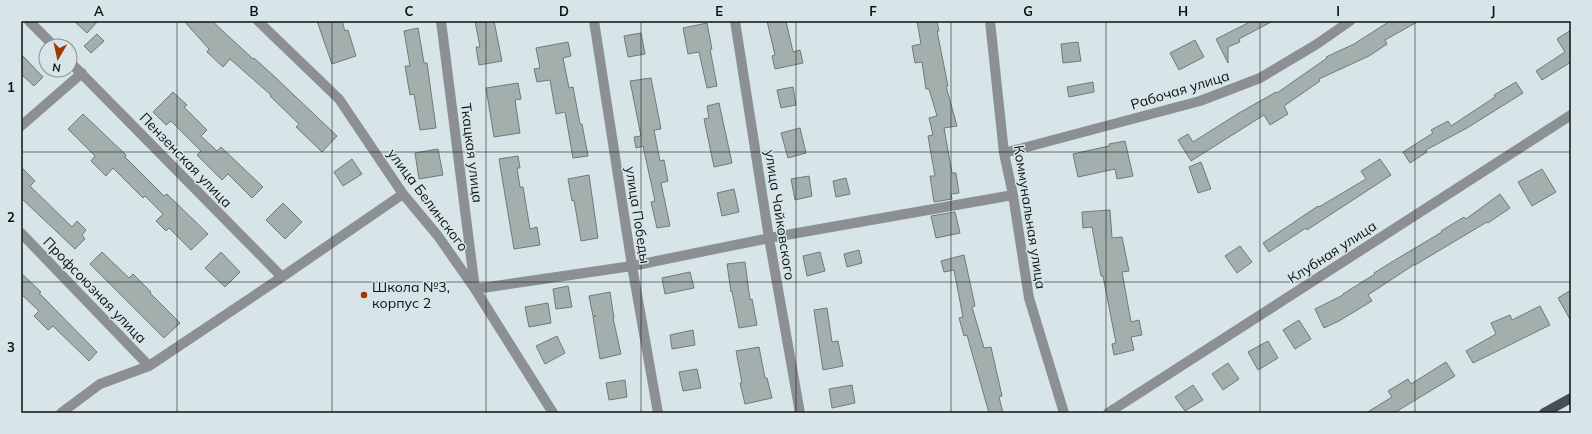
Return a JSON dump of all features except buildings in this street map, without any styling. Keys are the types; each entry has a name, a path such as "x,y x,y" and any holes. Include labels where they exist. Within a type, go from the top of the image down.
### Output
{"main road":[{"path":"1544,413 1571,398"}],"street":[{"path":"29,21 46,38"},
{"name":"улица Белинского","path":"258,21 339,99 403,194 438,236 475,289 553,413"},
{"path":"270,21 272,35"},
{"name":"Ткацкая улица","path":"441,21 475,289"},
{"name":"улица Победы","path":"594,21 632,266 658,413"},
{"name":"улица Чайковского","path":"735,21 768,238 800,413"},
{"name":"Коммунальная улица","path":"990,21 1004,153 1013,194 1029,298 1064,413"},
{"name":"Рабочая улица","path":"1004,153 1200,101 1260,78 1317,44 1350,21"},
{"name":"Пензенская улица","path":"78,70 282,277"},
{"path":"21,126 82,74"},
{"name":"Клубная улица","path":"1108,413 1571,115"},
{"path":"61,413 100,384 149,366 403,194"},
{"path":"475,289 632,266 768,238 1013,194"},
{"name":"Профсоюзная улица","path":"21,233 149,366"}],"place":[{"name":"Школа №3, корпус 2","path":"364,295"}]}
